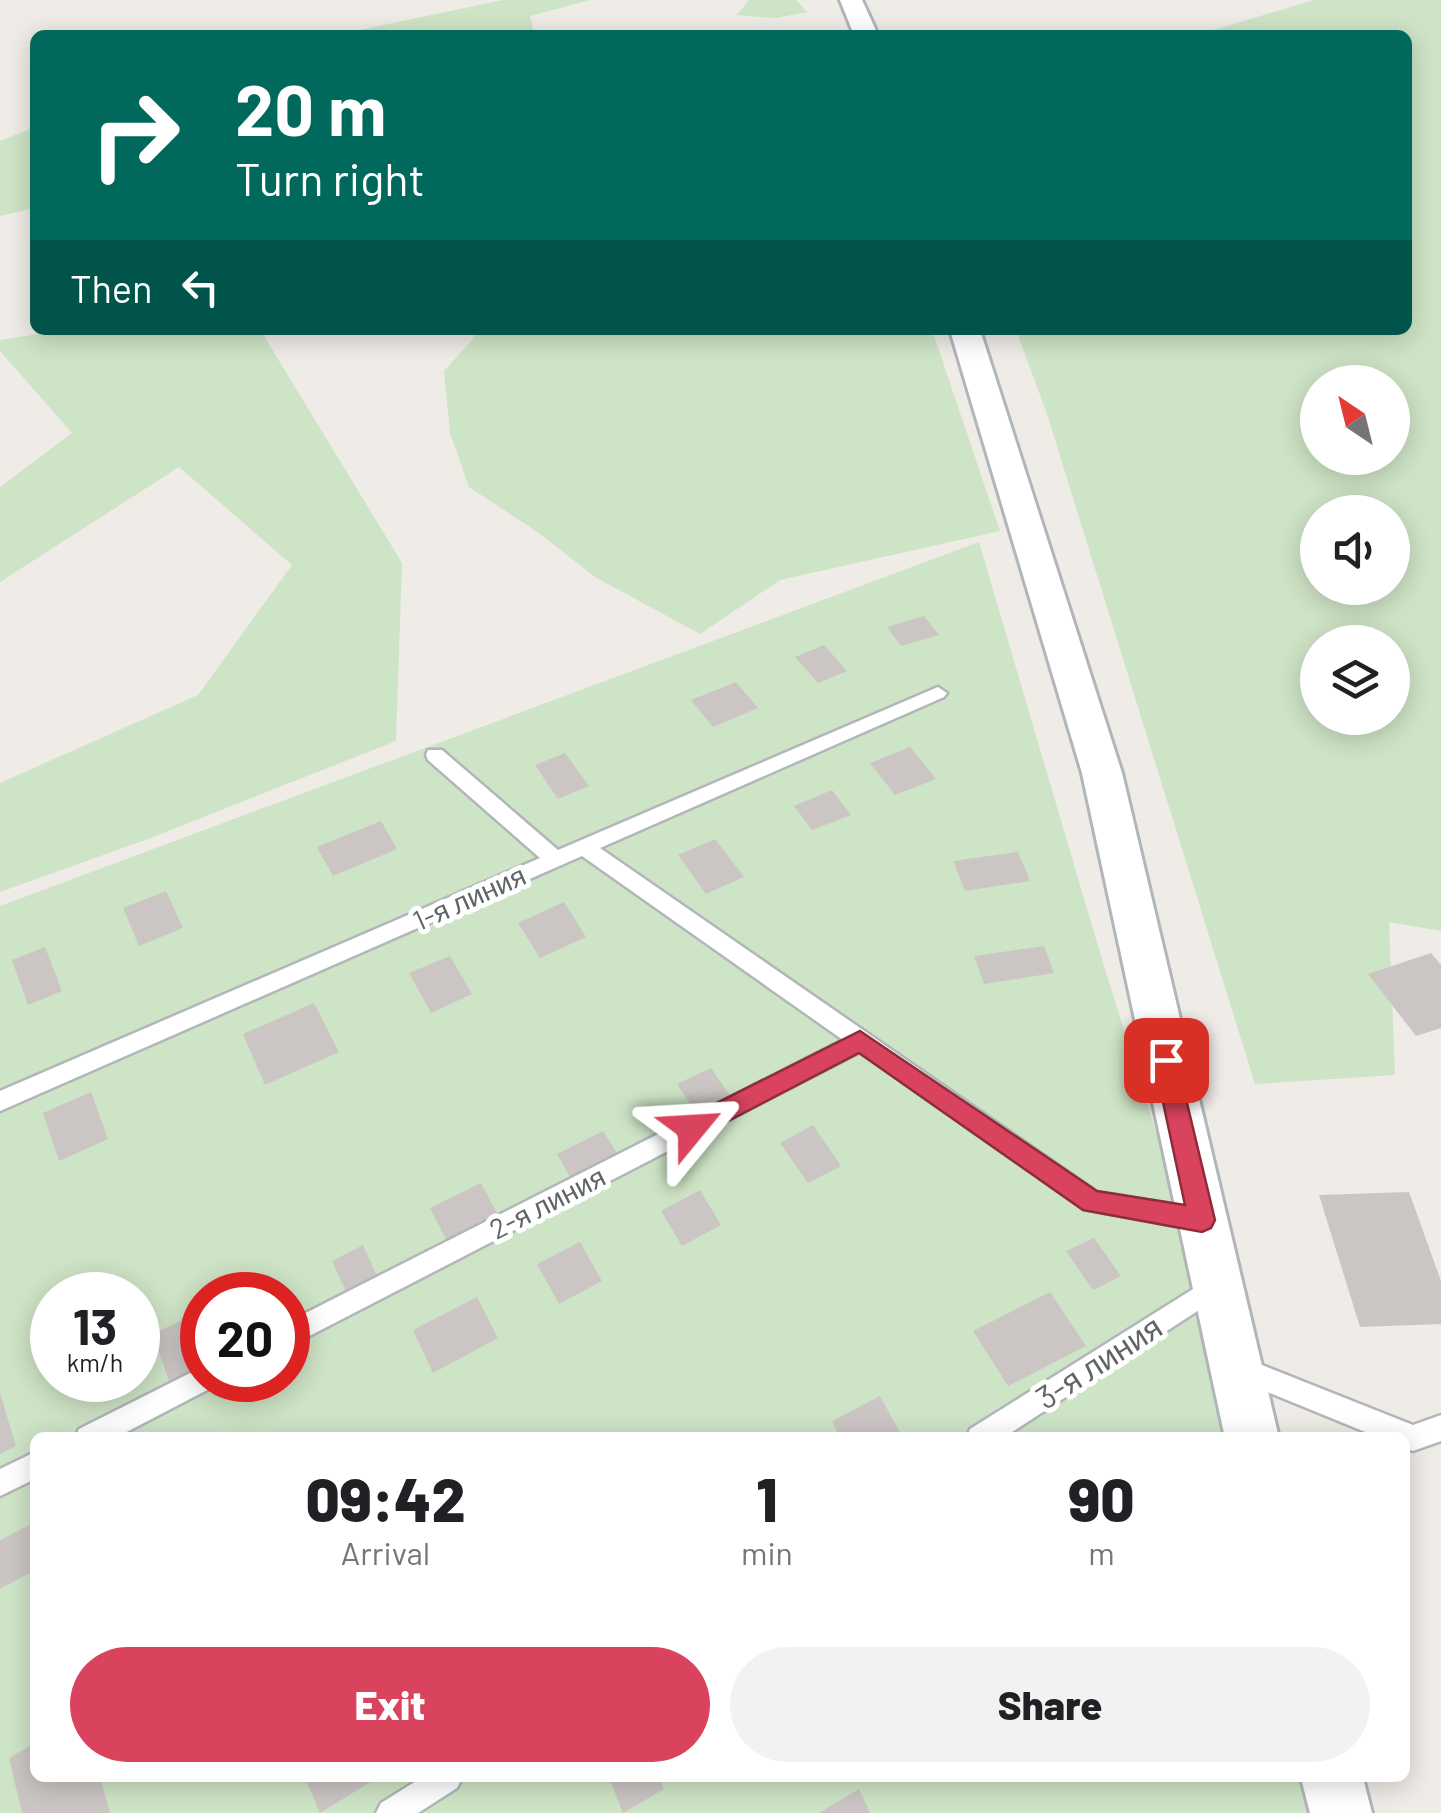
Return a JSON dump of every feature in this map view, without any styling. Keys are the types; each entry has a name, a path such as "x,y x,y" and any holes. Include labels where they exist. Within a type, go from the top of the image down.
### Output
{"street":[{"path":"851,0 864,30"},
{"path":"967,335 1102,773 1251,1432"},
{"path":"1333,1782 1341,1813"}],"lane":[{"name":"1-я линия","path":"0,1100 938,693"},
{"path":"435,755 555,859"},
{"path":"583,847 1092,1202 1202,1220"},
{"name":"2-я линия","path":"310,1324 860,1041"},
{"name":"3-я линия","path":"987,1432 1217,1285"},
{"path":"1235,1366 1398,1432"},
{"path":"100,1432 180,1390"},
{"path":"1410,1437 1441,1428"},
{"path":"0,1483 30,1468"},
{"path":"391,1813 440,1782"}],"green space":[{"path":"503,0 590,0 530,16 533,30 360,30"},
{"path":"749,0 796,0 807,12 775,18 737,15"},
{"path":"1314,0 1441,0 1441,931 1389,922 1395,1075 1255,1084 1047,414 1018,335 1412,335 1412,30 1214,30"},
{"path":"30,129 30,209 0,216 0,141"},
{"path":"32,335 264,336 402,563 396,741 148,839 0,892 0,783 198,695 292,565 179,467 0,582 0,487 72,433 0,351 0,340"},
{"path":"934,335 1000,531 780,580 700,634 595,577 539,533 469,487 450,433 444,371 474,338"},
{"path":"979,542 1103,963 1214,1315 1236,1432 30,1432 30,1782 1301,1782 1307,1813 0,1813 0,906"}],"building":[{"path":"924,616 939,635 901,646 887,627"},
{"path":"824,645 847,671 818,683 795,657"},
{"path":"736,682 758,708 713,727 691,700"},
{"path":"910,747 936,779 895,795 870,763"},
{"path":"565,753 589,786 558,799 535,765"},
{"path":"832,790 851,815 812,830 794,806"},
{"path":"381,821 397,849 333,876 317,847"},
{"path":"715,839 744,877 706,894 678,855"},
{"path":"1018,852 1030,881 965,891 953,861"},
{"path":"166,891 183,928 139,946 123,908"},
{"path":"564,902 586,937 540,958 518,923"},
{"path":"1044,946 1054,973 984,984 974,956"},
{"path":"45,947 62,991 28,1005 12,960"},
{"path":"1431,953 1441,965 1441,1028 1416,1036 1368,974"},
{"path":"450,956 472,994 431,1013 409,973"},
{"path":"314,1003 339,1052 265,1085 243,1034"},
{"path":"711,1068 735,1103 701,1120 677,1084"},
{"path":"91,1092 108,1139 59,1161 43,1113"},
{"path":"813,1125 841,1166 808,1183 780,1143"},
{"path":"603,1131 620,1158 573,1182 557,1154"},
{"path":"481,1183 499,1217 448,1243 430,1208"},
{"path":"700,1190 721,1225 682,1246 661,1211"},
{"path":"1409,1192 1441,1281 1441,1324 1360,1327 1319,1195"},
{"path":"1094,1238 1121,1276 1093,1290 1066,1251"},
{"path":"580,1242 602,1281 559,1304 537,1264"},
{"path":"363,1245 377,1276 346,1292 332,1261"},
{"path":"1050,1292 1086,1346 1008,1386 973,1331"},
{"path":"477,1297 498,1338 433,1373 413,1330"},
{"path":"180,1321 180,1382 171,1387 160,1355 160,1331"},
{"path":"0,1393 16,1446 0,1454"},
{"path":"880,1396 900,1432 837,1432 832,1421"},
{"path":"30,1525 30,1573 0,1589 0,1540"},
{"path":"30,1746 30,1782 101,1782 110,1813 22,1813 9,1758"},
{"path":"307,1782 370,1782 320,1813"},
{"path":"611,1782 661,1782 664,1789 623,1813"},
{"path":"859,1789 870,1813 819,1813"}],"route":[{"path":"692,1128 860,1041 1092,1202 1202,1220 1166,1060"}]}
